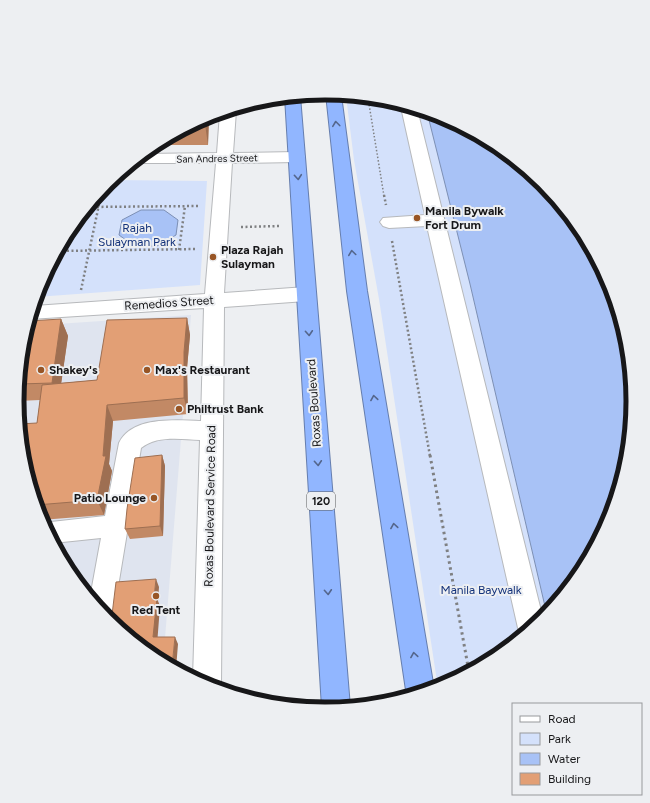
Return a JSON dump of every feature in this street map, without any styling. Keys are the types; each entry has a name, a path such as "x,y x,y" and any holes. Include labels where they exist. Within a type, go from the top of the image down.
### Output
{"highway":[{"path":"334,100 357,291 419,688"},
{"name":"Roxas Boulevard","path":"293,102 336,702"}],"street":[{"path":"410,113 530,621"},
{"name":"Roxas Boulevard Service Road","path":"207,679 214,299 228,116"},
{"name":"San Andres Street","path":"147,159 297,157"},
{"path":"388,222 435,220"},
{"name":"Remedios Street","path":"38,313 214,299 306,294"},
{"path":"102,603 130,443 145,433 170,431 212,431"},
{"path":"53,531 116,526"}],"path":[{"path":"369,104 388,222 468,666"},
{"path":"76,310 99,203"},
{"path":"179,250 185,206"},
{"path":"98,207 197,206"},
{"path":"64,251 194,249"}],"shaded area":[{"path":"191,315 164,656 127,628 86,585 64,552 47,517 34,479 25,421 25,382 34,326"}],"green space":[{"name":"Manila Baywalk","path":"347,101 384,106 429,119 470,284 545,606 523,628 492,652 437,681 379,299 354,160"},
{"name":"Rajah Sulayman Park","path":"122,180 207,181 200,285 43,296 55,268 75,234 86,218"}],"water":[{"path":"429,119 476,141 492,151 523,175 551,203 564,218 586,251 603,286 616,324 623,362 626,402 623,441 616,479 603,517 586,552 564,585 545,606 470,284"},
{"path":"141,210 164,210 178,220 176,235 157,246 134,246 119,235 122,220"}],"building":[{"path":"187,318 184,352 184,398 107,405 103,456 106,456 97,500 42,504 34,479 25,424 37,423 42,385 97,380 107,320"},
{"path":"61,319 52,383 25,384 30,343 35,321"},
{"path":"162,455 160,526 125,529 135,458"},
{"path":"156,579 154,598 157,598 153,637 175,637 173,661 142,640 112,614 116,582"}],"place":[{"name":"Manila Bywalk Fort Drum","path":"417,218"},
{"name":"Plaza Rajah Sulayman","path":"213,257"},
{"name":"Shakey's","path":"41,370"},
{"name":"Max's Restaurant","path":"147,370"},
{"name":"Philtrust Bank","path":"179,409"},
{"name":"Patio Lounge","path":"154,498"},
{"name":"Red Tent","path":"156,596"}]}
